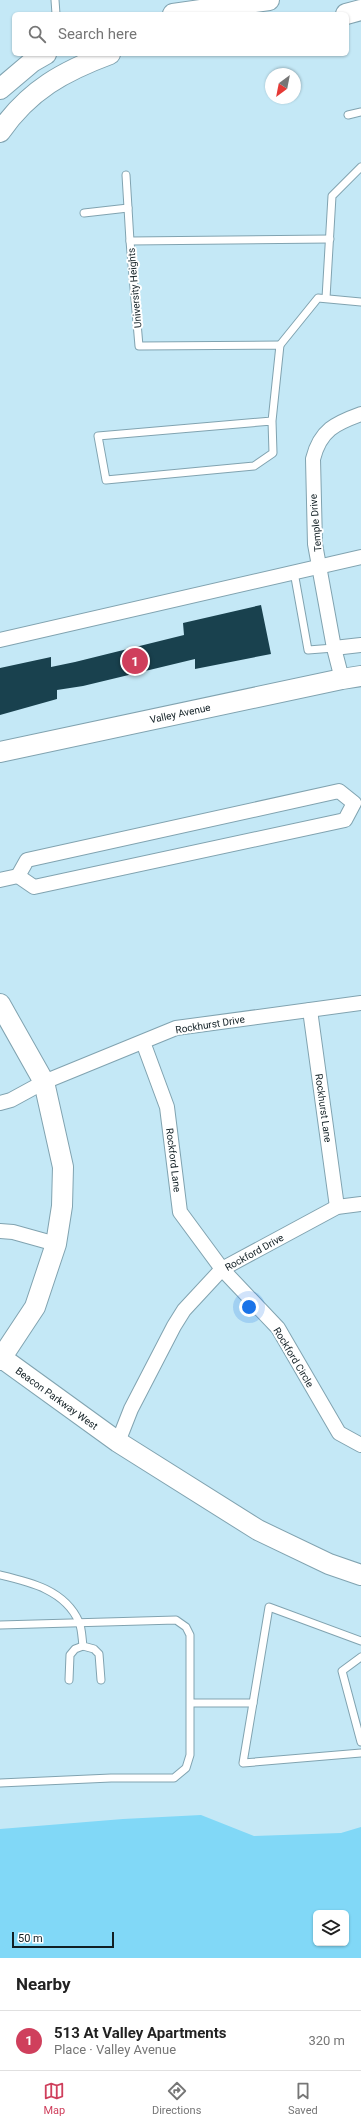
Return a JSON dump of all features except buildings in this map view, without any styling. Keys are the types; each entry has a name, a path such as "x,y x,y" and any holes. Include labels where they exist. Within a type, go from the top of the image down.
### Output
{"street":[{"path":"187,12 269,0"},
{"path":"349,13 361,10"},
{"path":"0,89 32,62 42,56"},
{"path":"0,132 13,113 36,92 76,67 105,56"},
{"name":"Temple Drive","path":"342,679 334,648 315,544 312,477 316,448 323,437 337,423 361,414"},
{"path":"0,640 320,565 361,557"},
{"path":"334,648 361,645"},
{"name":"Valley Avenue","path":"0,752 361,676"},
{"path":"0,880 18,876 34,887 166,859 345,820 354,803 340,791 27,860 18,876"},
{"name":"Rockhurst Drive","path":"0,1103 11,1100 44,1082 176,1028 361,1002"},
{"name":"Beacon Parkway West","path":"0,1004 44,1082 63,1167 62,1206 56,1244 35,1307 1,1359 118,1442 258,1530 329,1564 361,1575"},
{"name":"Rockhurst Lane","path":"310,1010 337,1207"},
{"name":"Rockford Lane","path":"143,1042 167,1107 180,1212 222,1269"},
{"name":"Rockford Drive","path":"118,1442 131,1409 174,1326 184,1310 222,1269 337,1207 361,1204"},
{"path":"0,1231 13,1232 56,1244"},
{"name":"Rockford Circle","path":"222,1269 278,1328 339,1433 361,1445"}],"lane":[{"path":"55,0 56,12"},
{"path":"348,115 361,112"},
{"path":"326,298 332,196 361,167"},
{"path":"126,175 130,241"},
{"path":"84,212 128,208"},
{"name":"University Heights","path":"280,345 139,346 130,241 330,239"},
{"path":"272,421 98,436 106,480 254,466 273,453 272,421 280,345 318,298 361,302"},
{"path":"294,572 308,650 334,648"},
{"path":"0,1575 29,1582 54,1592 69,1606 80,1622 83,1646"},
{"path":"361,1641 269,1608 243,1763 361,1752"},
{"path":"0,1625 176,1620 186,1628 190,1635 190,1755 186,1768 174,1778 110,1778 0,1783"},
{"path":"69,1680 70,1655 75,1649 83,1646 94,1649 99,1654 101,1680"},
{"path":"361,1657 342,1671 361,1742"},
{"path":"190,1703 253,1703"}],"shaded area":[{"path":"201,1815 254,1836 341,1833 361,1827 361,1958 0,1958 0,1829 123,1819"}],"place":[{"name":"513 At Valley Apartments","path":"135,661"}]}
